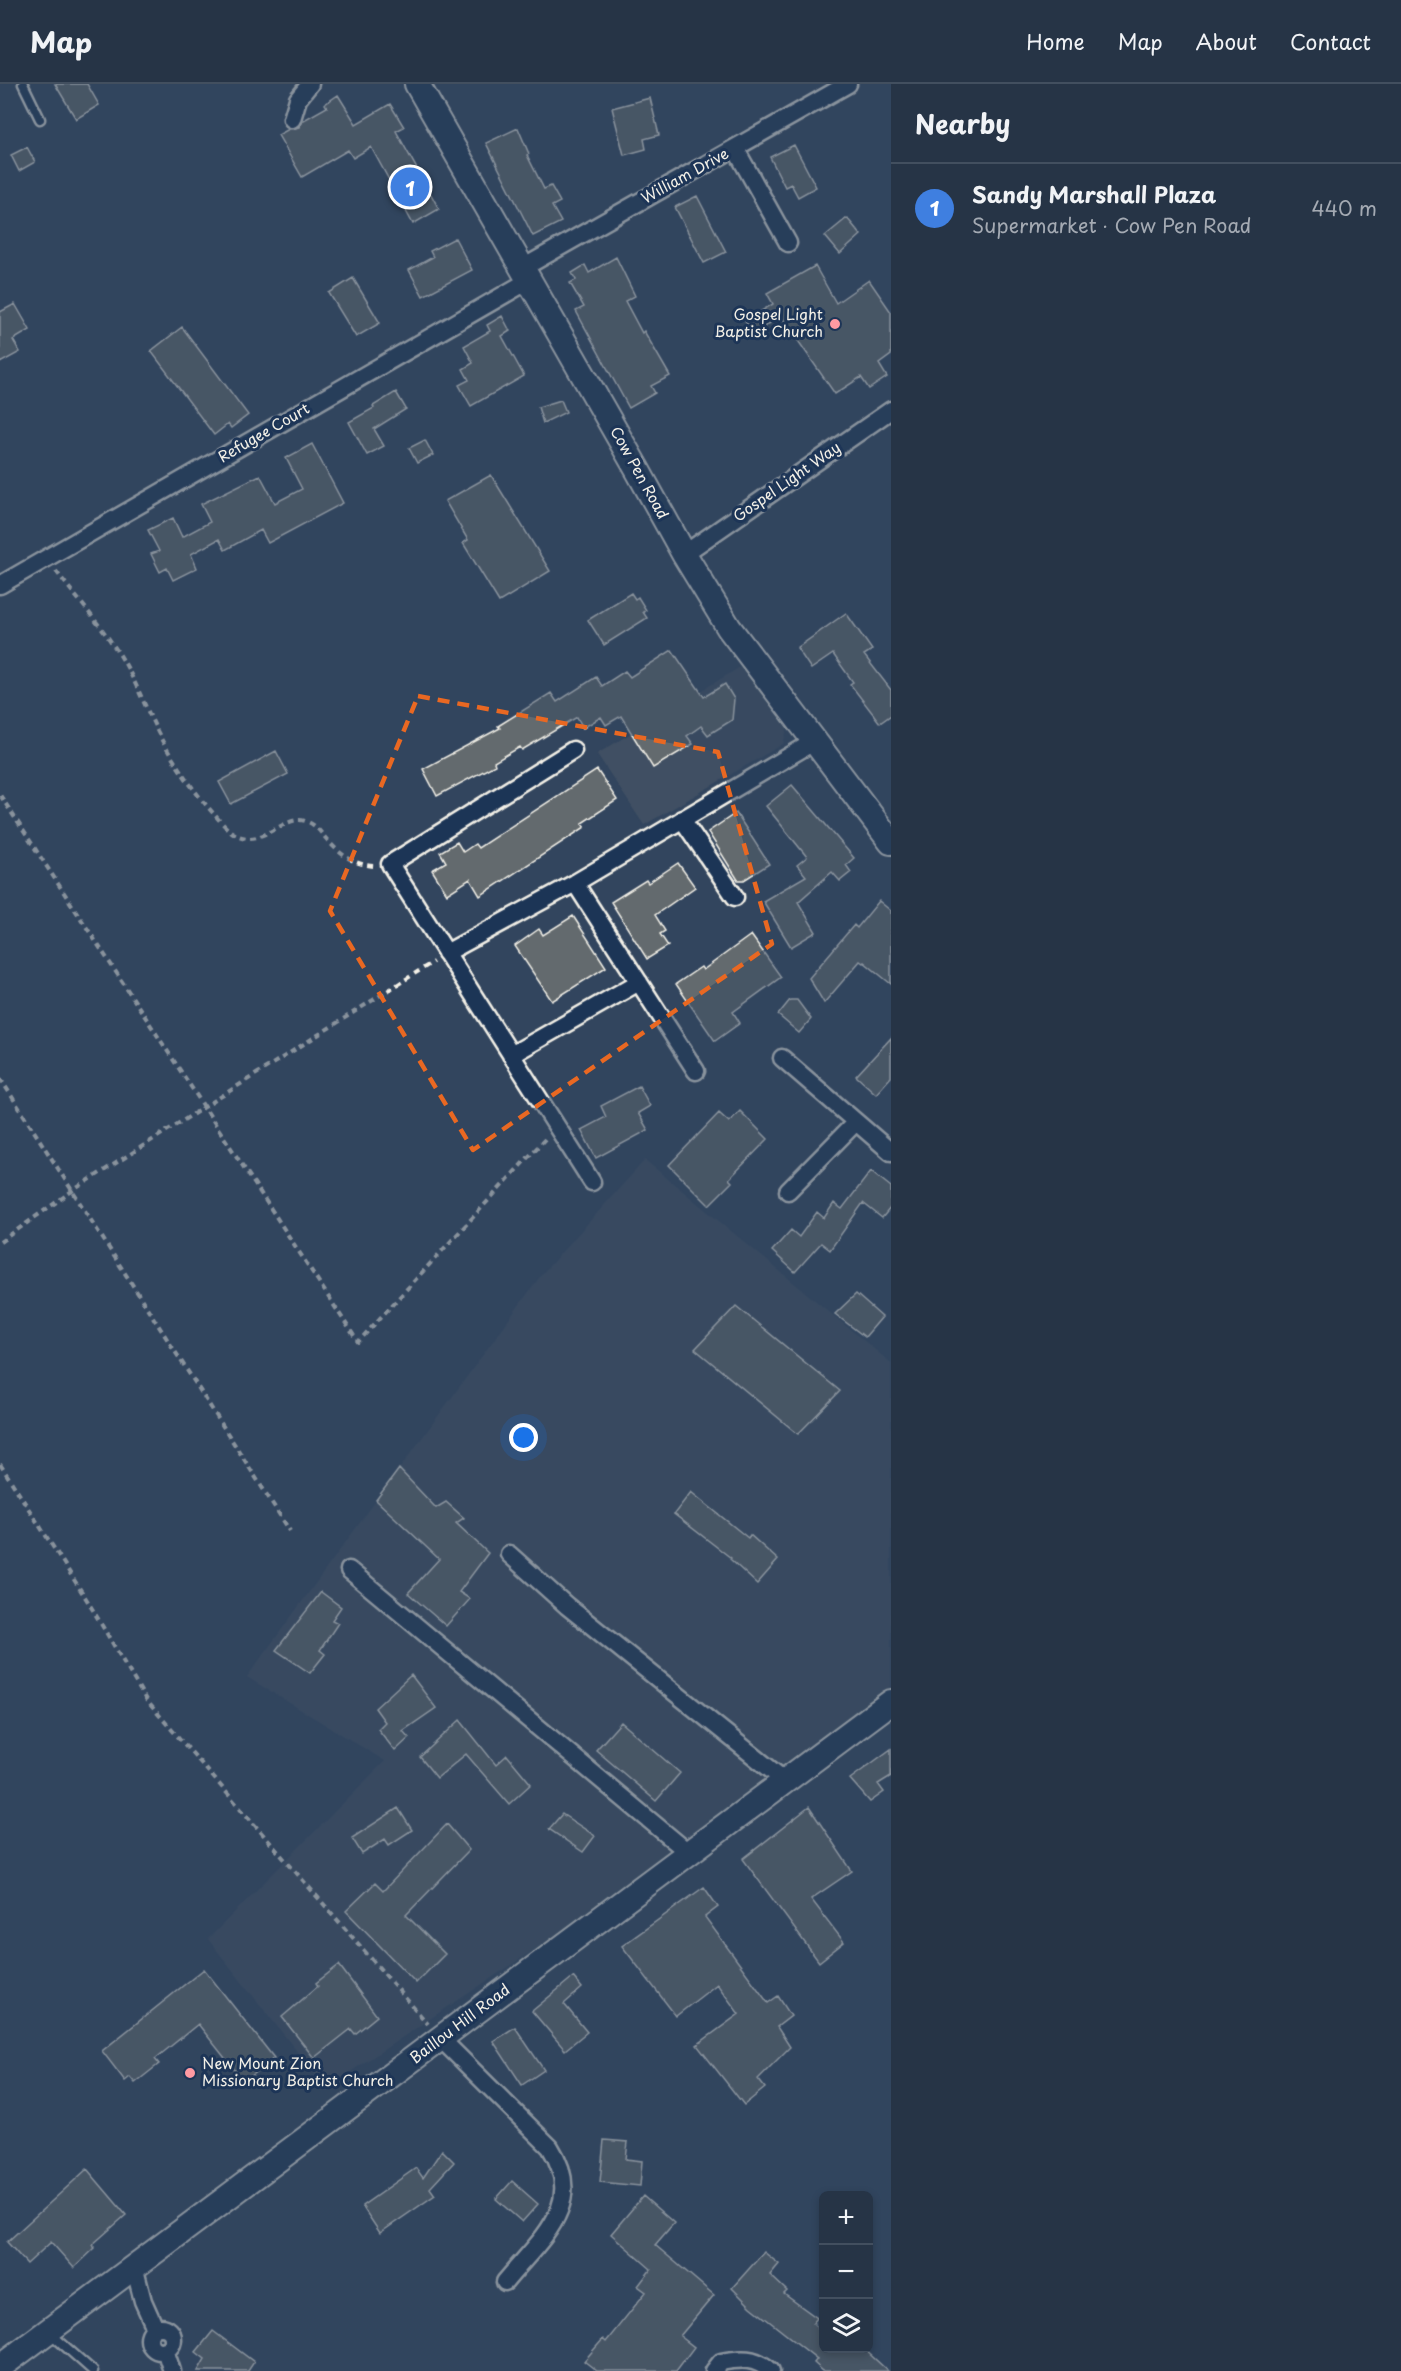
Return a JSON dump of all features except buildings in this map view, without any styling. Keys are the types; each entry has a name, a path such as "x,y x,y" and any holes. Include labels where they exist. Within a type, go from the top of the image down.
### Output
{"main road":[{"name":"Cow Pen Road","path":"417,84 684,554 729,628 891,842"},
{"name":"Baillou Hill Road","path":"0,2367 891,1702"}],"street":[{"path":"291,119 298,99 310,84"},
{"name":"William Drive","path":"525,275 735,148 848,84"},
{"path":"735,148 788,243"},
{"name":"Refugee Court","path":"0,585 525,275"},
{"name":"Gospel Light Way","path":"684,554 891,410"},
{"path":"446,953 575,883 815,741"},
{"path":"573,750 390,864 592,1182"},
{"path":"682,819 735,897"},
{"path":"575,883 696,1071"},
{"path":"511,1055 639,982"},
{"path":"782,1058 891,1152"},
{"path":"788,1191 856,1122"},
{"path":"508,1554 567,1606 785,1781"},
{"path":"349,1570 689,1853"},
{"path":"440,2038 550,2147 560,2164 565,2183 563,2204 549,2228 505,2282"},
{"path":"134,2266 143,2301 155,2328 151,2332 150,2344 159,2351 165,2350 172,2371"},
{"path":"714,2371 721,2362 744,2357 764,2364 771,2371"}],"lane":[{"path":"23,84 40,119"},
{"path":"48,2331 93,2371"}],"path":[{"path":"46,558 123,661 164,743 202,801 229,829 243,837 262,836 295,821 304,820 316,827 338,852 360,865 390,864"},
{"path":"0,795 358,1342 557,1127"},
{"path":"0,1242 72,1191 446,953"},
{"path":"0,1078 290,1531"},
{"path":"0,1464 87,1600 146,1700 440,2038"}],"highlighted area":[{"path":"418,696 718,752 772,944 473,1150 330,911"}],"shaded area":[{"path":"742,666 787,729 783,744 644,825 597,754"},
{"path":"645,1160 891,1363 891,1691 612,1898 326,2088 208,1939 385,1761 247,1677 542,1274"}],"place":[{"name":"Sandy Marshall Plaza","path":"410,187"},
{"name":"Gospel Light Baptist Church","path":"835,324"},
{"name":"New Mount Zion Missionary Baptist Church","path":"190,2073"}]}
